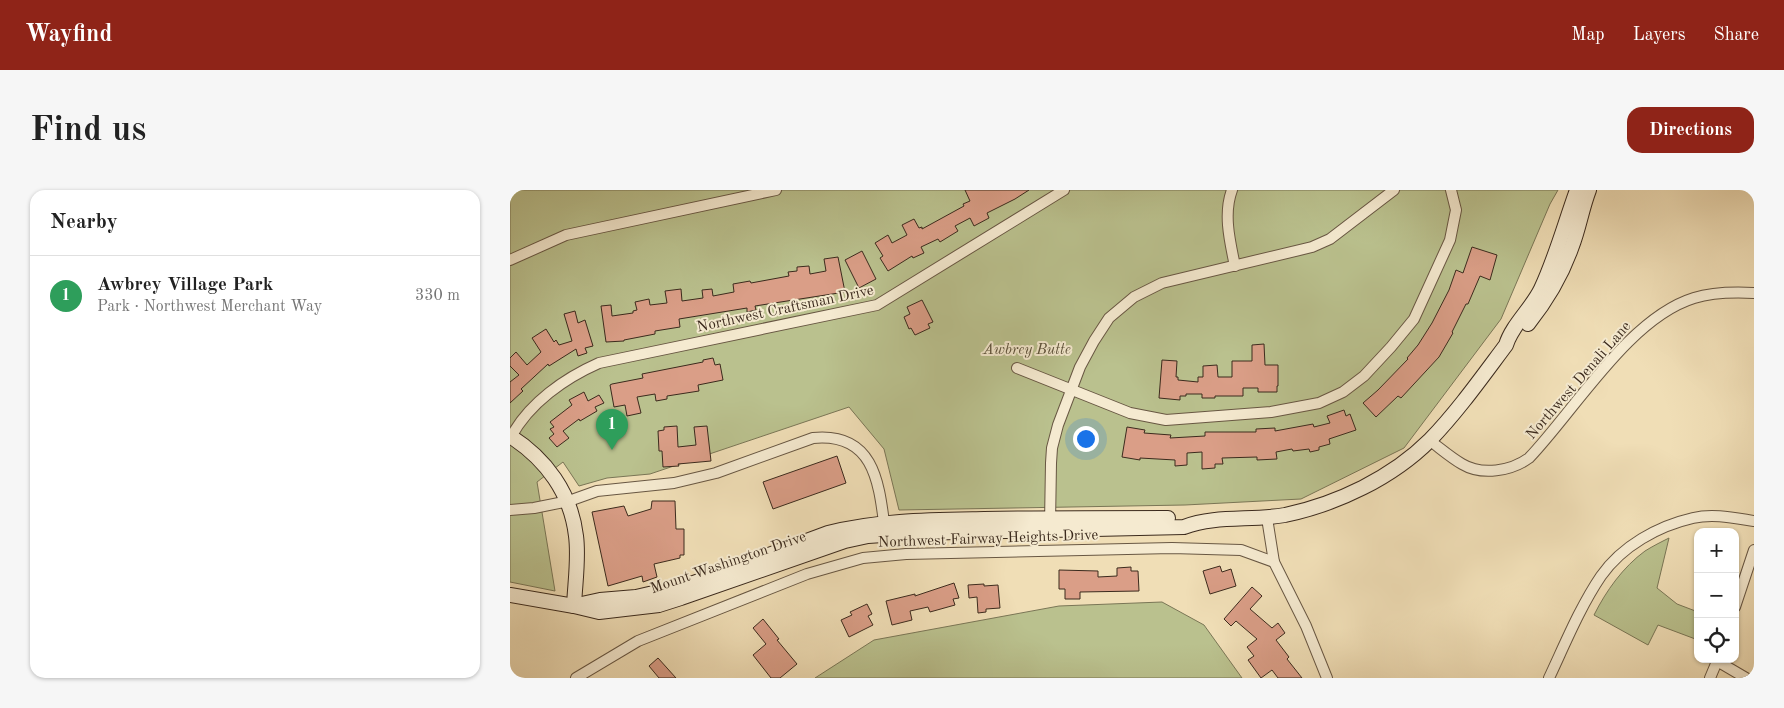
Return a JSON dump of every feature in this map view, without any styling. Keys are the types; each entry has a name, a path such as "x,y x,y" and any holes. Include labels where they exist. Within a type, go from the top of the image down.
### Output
{"main road":[{"name":"Mount Washington Drive","path":"510,595 599,612 659,605 829,545 885,529 1050,524 1184,527 1197,522 1267,518 1313,508 1367,485 1402,463 1429,440 1506,345 1511,334 1540,291 1553,262 1578,190"},
{"name":"Mount Washington Drive","path":"1506,345 1514,342 1520,335 1551,292 1573,246 1589,190"},
{"path":"511,437 530,450 545,465 569,501 576,537 574,606"}],"street":[{"path":"510,260 566,235 776,190"},
{"name":"Northwest Craftsman Drive","path":"511,437 520,421 554,390 573,375 588,367 599,363 877,305 1064,190"},
{"path":"1232,190 1228,233 1235,266"},
{"path":"1050,524 1052,448 1058,425 1080,367 1109,318 1134,297 1162,283 1312,247 1330,239 1394,190"},
{"path":"1017,368 1130,413 1166,420 1271,412 1319,403 1343,392 1364,376 1414,319 1450,240 1456,210 1451,190"},
{"name":"Northwest Denali Lane","path":"1429,440 1463,465 1488,471 1514,467 1530,458 1615,357 1649,321 1662,312 1693,298 1723,292 1754,293"},
{"path":"510,510 534,508 569,501 598,491 674,483 716,473 813,438 824,437 848,442 858,448 867,458 873,468 878,484 885,529"},
{"path":"1548,678 1591,593 1602,575 1625,550 1658,530 1694,518 1729,517 1754,521"},
{"path":"1267,518 1274,562 1306,626 1327,678"},
{"name":"Northwest Fairway Heights Drive","path":"576,678 638,640 807,574 863,558 906,554 1172,548 1241,550 1274,562"},
{"path":"1739,595 1754,550"},
{"path":"1710,678 1717,663"},
{"path":"1723,663 1746,678"}],"green space":[{"name":"Awbrey Butte","path":"510,190 1558,190 1550,204 1501,319 1404,448 1301,499 1185,505 899,510 884,449 849,407 650,474 607,478 579,486 563,462 537,482 555,591 510,582"},
{"path":"1669,538 1657,588 1677,604 1694,610 1694,638 1658,625 1648,645 1594,615 1622,572 1645,551"},
{"path":"1162,602 1204,625 1242,678 815,678 874,640 1059,606"}],"building":[{"path":"965,190 1029,190 987,213 989,218 974,226 970,218 955,226 958,231 940,242 938,239 921,247 924,253 913,258 912,256 888,271 880,258 883,256 875,243 888,235 892,243 907,235 902,225 914,219 919,228 922,227 922,229 964,206 963,204 970,201"},
{"path":"1472,247 1497,255 1490,280 1480,276 1468,304 1466,304 1453,333 1439,357 1401,398 1398,396 1376,417 1363,403 1408,359 1418,345 1449,290 1456,270 1463,273"},
{"path":"862,251 876,279 859,288 845,260"},
{"path":"838,257 845,292 755,306 756,310 747,312 747,308 679,319 680,327 655,331 655,334 624,341 606,342 601,306 611,305 612,316 633,313 633,311 637,310 635,302 649,299 650,305 667,303 665,291 681,289 682,301 703,298 702,290 712,289 713,296 734,292 733,284 750,281 751,283 789,276 788,272 797,271 797,267 809,266 810,274 826,271 824,259"},
{"path":"922,300 933,322 928,324 930,328 915,335 911,328 909,329 904,317 910,314 907,307"},
{"path":"575,311 578,323 585,320 593,346 585,348 587,353 578,356 576,349 549,366 548,364 521,389 523,391 510,403 510,382 519,375 510,366 510,358 516,352 527,365 541,352 532,338 546,329 554,342 556,340 559,345 572,341 564,314"},
{"path":"1264,344 1265,365 1278,365 1277,392 1258,392 1258,388 1243,388 1243,396 1202,398 1202,394 1186,394 1186,396 1180,396 1180,400 1159,398 1162,360 1177,361 1176,377 1178,377 1178,380 1198,382 1198,377 1203,377 1203,366 1217,365 1218,377 1232,377 1232,361 1252,361 1252,345"},
{"path":"713,358 715,365 720,364 723,380 698,385 699,391 667,396 667,399 656,401 655,394 637,397 641,413 627,416 625,405 614,407 610,385 612,384 643,378 642,374 703,362 703,360"},
{"path":"584,392 588,401 599,395 604,403 595,407 597,411 580,421 579,419 563,431 569,438 557,447 549,438 554,434 550,429 554,427 550,422 572,405 569,400"},
{"path":"1344,410 1346,416 1350,414 1356,430 1329,439 1330,444 1319,447 1319,450 1310,452 1309,449 1293,451 1292,449 1276,452 1277,459 1257,460 1257,457 1222,458 1223,464 1215,464 1215,468 1202,469 1202,452 1187,453 1187,465 1175,466 1175,460 1140,458 1140,460 1122,457 1127,427 1145,430 1144,433 1171,435 1170,438 1205,436 1205,432 1256,432 1256,429 1275,428 1275,431 1313,424 1314,427 1330,423 1327,416"},
{"path":"677,426 678,447 696,445 694,427 707,426 711,461 663,467 662,451 659,451 658,431 664,430 664,427"},
{"path":"837,456 846,483 773,509 763,482"},
{"path":"652,501 675,501 676,529 684,529 684,555 680,555 680,558 654,564 657,577 643,582 642,576 608,586 592,512 624,506 628,516 651,509"},
{"path":"1220,566 1222,572 1231,569 1236,586 1210,594 1203,571"},
{"path":"1131,567 1131,571 1138,571 1139,591 1080,592 1080,599 1065,599 1065,589 1059,589 1059,570 1098,571 1098,577 1117,576 1117,568"},
{"path":"954,583 959,598 953,599 955,605 930,612 928,607 910,611 912,620 892,625 886,601 915,594 915,596"},
{"path":"984,584 984,586 998,585 1000,608 986,609 986,612 978,613 977,597 969,598 968,585"},
{"path":"1252,587 1262,596 1250,609 1272,628 1278,623 1285,633 1276,640 1289,657 1287,659 1302,678 1278,678 1272,670 1261,678 1248,660 1254,656 1247,647 1257,639 1236,621 1231,626 1224,619"},
{"path":"867,604 872,614 868,616 873,625 849,637 841,620 852,615 850,612"},
{"path":"763,619 797,664 780,678 771,678 753,655 766,644 753,628"},
{"path":"658,658 676,678 659,678 649,666"}],"place":[{"name":"Awbrey Village Park","path":"612,450"}]}
